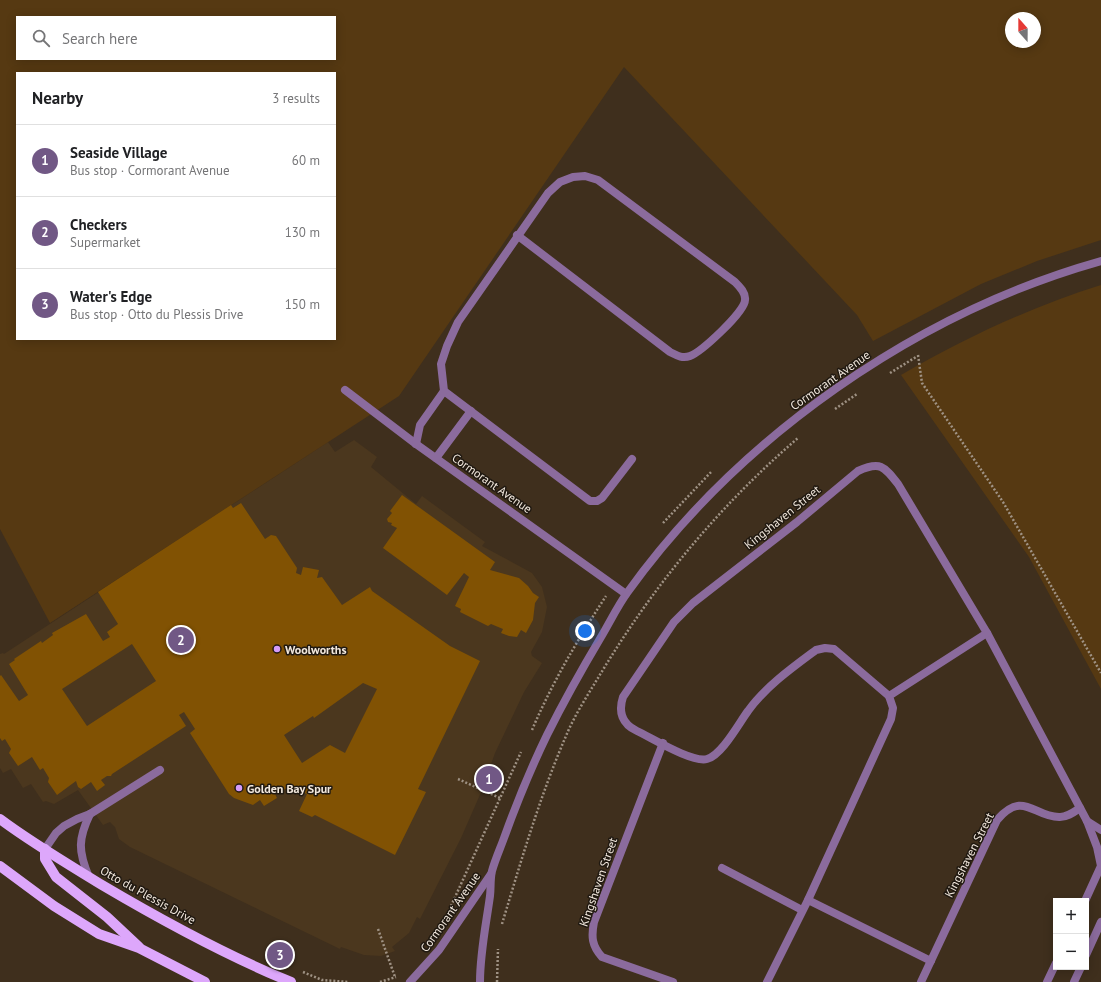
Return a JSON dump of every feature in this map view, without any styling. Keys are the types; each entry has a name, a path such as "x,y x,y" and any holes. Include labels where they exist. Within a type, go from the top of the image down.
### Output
{"main road":[{"name":"Otto du Plessis Drive","path":"0,819 89,877 146,911 227,953 291,982"},
{"path":"45,849 45,859 56,877 120,928 139,948"},
{"path":"0,866 54,906 99,934 139,948 205,982"}],"street":[{"path":"416,444 420,425 444,391 442,364 446,346 458,322 517,235 548,193 560,182 573,177 585,176 598,180 735,282 743,291 745,301 742,310 704,346 690,356 681,358 670,352 517,235"},
{"name":"Cormorant Avenue","path":"480,982 481,949 490,896 492,873 517,803 568,693 626,594 692,512 744,461 780,430 843,384 885,356 960,315 1003,295 1050,277 1101,261"},
{"name":"Cormorant Avenue","path":"345,390 416,444 626,594"},
{"path":"444,391 590,501 597,501 602,498 632,458"},
{"path":"436,458 471,411"},
{"name":"Kingshaven Street","path":"889,696 834,649 825,648 816,650 763,694 715,755 707,759 698,759 629,725 621,715 620,706 623,697 674,622 693,603 797,522 858,471 869,466 878,465 887,469 898,484 987,632 1088,821 1097,847 1101,866 1086,898"},
{"path":"768,982 808,900 891,719 893,708 889,696 987,632"},
{"name":"Kingshaven Street","path":"663,743 594,922 592,942 602,957 674,982"},
{"path":"45,849 56,833 64,826 76,818 90,814 160,770"},
{"name":"Kingshaven Street","path":"921,982 997,820 1003,813 1011,808 1023,806 1059,817 1067,816 1080,808"},
{"path":"89,877 80,852 81,837 90,814"},
{"name":"Kingshaven Street","path":"1088,821 1101,830"},
{"path":"722,868 802,910"},
{"name":"Cormorant Avenue","path":"410,982 439,950 492,873"},
{"path":"808,900 931,961"},
{"path":"1089,948 1101,922"},
{"path":"1047,982 1053,969"},
{"path":"1074,982 1080,970"}],"path":[{"path":"918,355 922,383 1003,502 1101,673"},
{"path":"658,528 714,469"},
{"path":"531,732 546,698 579,637 614,585"},
{"path":"450,908 524,746"},
{"path":"458,779 500,798 517,803"},
{"path":"378,929 395,977"},
{"path":"498,950 498,982"},
{"path":"301,970 322,980 349,982"}],"shaded area":[{"path":"0,0 1101,0 1101,240 1037,261 981,284 873,341 857,315 624,67 399,396 50,623 0,529"},
{"path":"1101,285 1101,689 1029,557 901,375 949,348 999,324 1049,303"},
{"path":"354,440 377,457 371,467 416,504 422,496 485,542 482,546 532,573 542,587 547,607 542,632 531,652 532,656 542,663 524,692 495,753 482,790 461,838 420,919 417,917 409,933 392,947 395,951 381,956 364,955 341,947 340,949 130,847 119,839 115,827 110,822 103,825 78,790 54,804 46,801 43,802 31,784 23,788 11,769 3,773 0,768 0,654 4,654 328,442 335,452"}],"building":[{"path":"402,495 495,562 490,570 519,578 533,593 539,597 535,603 533,620 526,633 521,630 517,637 509,636 501,633 503,629 491,624 488,626 460,612 461,609 455,606 469,577 464,573 447,595 383,548 397,528 391,525 392,523 388,522 387,519 392,513 390,511"},
{"path":"241,503 265,539 271,535 276,536 297,568 296,573 301,575 303,567 319,570 317,578 322,577 342,605 370,587 372,591 450,646 480,661 418,789 426,792 395,855 315,815 312,817 299,811 307,794 293,789 293,786 290,789 288,787 282,791 280,788 274,792 277,798 264,806 260,800 253,805 234,798 229,794 190,733 195,729 184,712 179,715 186,726 111,776 107,776 101,780 105,785 97,791 91,782 81,789 78,787 76,781 57,795 48,782 49,778 43,768 40,770 32,757 18,766 9,753 11,749 5,739 2,741 0,738 0,676 1,675 19,701 28,695 9,664 15,660 14,659 41,641 42,643 53,635 52,633 86,614 103,641 110,637 107,632 118,624 98,592 231,505 233,508","holes":["132,644 156,681 87,726 62,689","363,683 377,689 345,753 330,745 302,763 284,735 313,716 314,718"]}],"place":[{"name":"Checkers","path":"181,640"},
{"name":"Woolworths","path":"277,649"},
{"name":"Seaside Village","path":"489,779"},
{"name":"Golden Bay Spur","path":"239,788"},
{"name":"Water's Edge","path":"280,955"}]}
